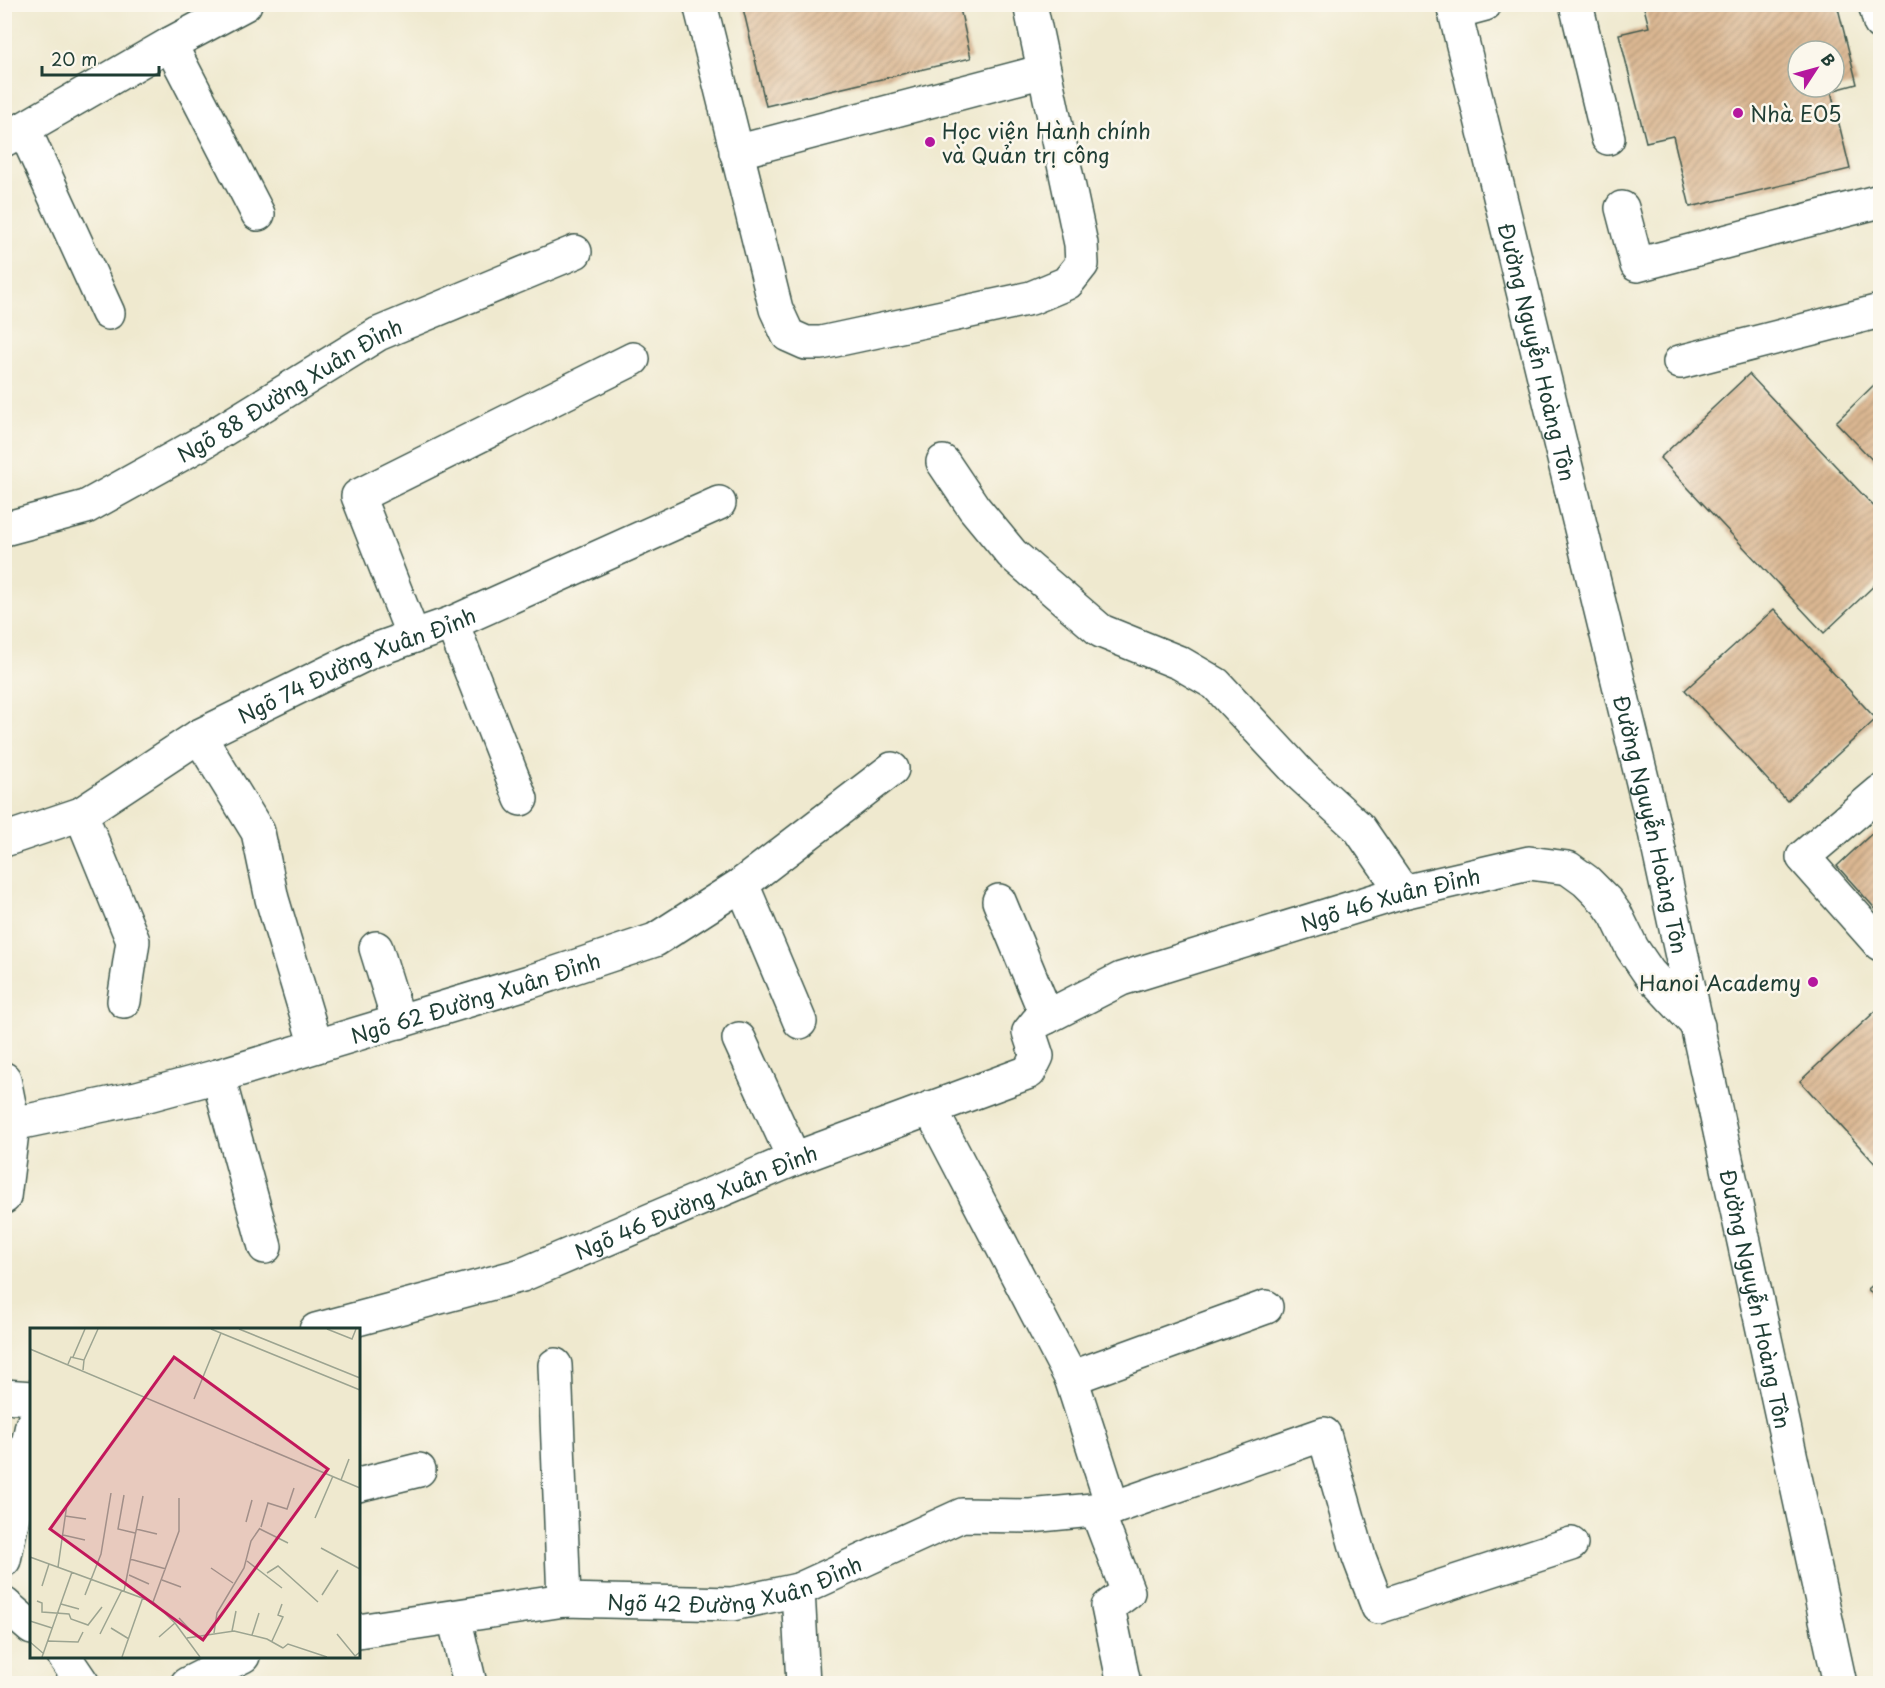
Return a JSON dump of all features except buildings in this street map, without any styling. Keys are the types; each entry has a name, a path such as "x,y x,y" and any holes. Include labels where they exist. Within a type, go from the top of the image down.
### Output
{"street":[{"path":"108,313 14,134 244,4"},
{"path":"700,4 776,309 788,335 806,343 821,343 1031,298 1067,283 1082,264 1081,244 1030,4"},
{"path":"1576,4 1608,138"},
{"path":"1875,4 1881,23"},
{"name":"Đường Nguyễn Hoàng Tôn","path":"1464,7 1655,832 1840,1683"},
{"path":"170,44 258,214"},
{"path":"736,152 1044,71"},
{"path":"1622,208 1637,265 1881,201"},
{"name":"Ngõ 88 Đường Xuân Đỉnh","path":"4,529 86,507 205,441 378,334 575,252"},
{"path":"1680,362 1881,311"},
{"path":"413,636 358,496 633,359"},
{"path":"943,462 974,508 1012,554 1101,631 1180,663 1216,684 1302,776 1359,828 1403,892"},
{"name":"Ngõ 74 Đường Xuân Đỉnh","path":"4,840 81,814 200,736 372,651 452,622 719,503"},
{"path":"452,622 521,799"},
{"path":"200,736 258,832 272,899 316,1046"},
{"name":"Ngõ 62 Đường Xuân Đỉnh","path":"13,1125 137,1098 218,1076 529,982 655,940 742,884 892,769"},
{"path":"1881,792 1803,857 1881,944"},
{"path":"81,814 133,941 124,1000"},
{"name":"Ngõ 46 Xuân Đỉnh","path":"1038,1024 1121,979 1403,892 1529,864 1568,868 1586,881 1607,902 1616,915 1632,948 1649,973 1698,1026"},
{"path":"742,884 800,1022"},
{"name":"Ngõ 46 Đường Xuân Đỉnh","path":"320,1328 522,1275 794,1159 1029,1072 1037,1056 1038,1024 999,901"},
{"path":"376,948 399,1022"},
{"path":"739,1039 794,1159"},
{"path":"218,1076 265,1247"},
{"path":"4,1079 13,1125 4,1197"},
{"path":"930,1108 1071,1378 1104,1510 1128,1592 1108,1607 1124,1683"},
{"path":"1071,1378 1266,1308"},
{"path":"555,1365 564,1600"},
{"path":"4,1396 30,1398"},
{"name":"Ngõ 42 Đường Xuân Đỉnh","path":"360,1631 546,1601 732,1604 798,1590 962,1515 1030,1516 1104,1510 1324,1434 1359,1557 1378,1607 1571,1544"},
{"path":"4,1560 30,1435"},
{"path":"360,1485 419,1470"},
{"path":"798,1590 803,1683"},
{"path":"4,1604 30,1626"},
{"path":"454,1617 470,1683"},
{"path":"65,1658 83,1683"},
{"path":"187,1683 239,1658"}],"place":[{"name":"Nhà E05","path":"1738,113"},
{"name":"Học viện Hành chính và Quản trị công","path":"930,142"},
{"name":"Hanoi Academy","path":"1813,982"}]}
